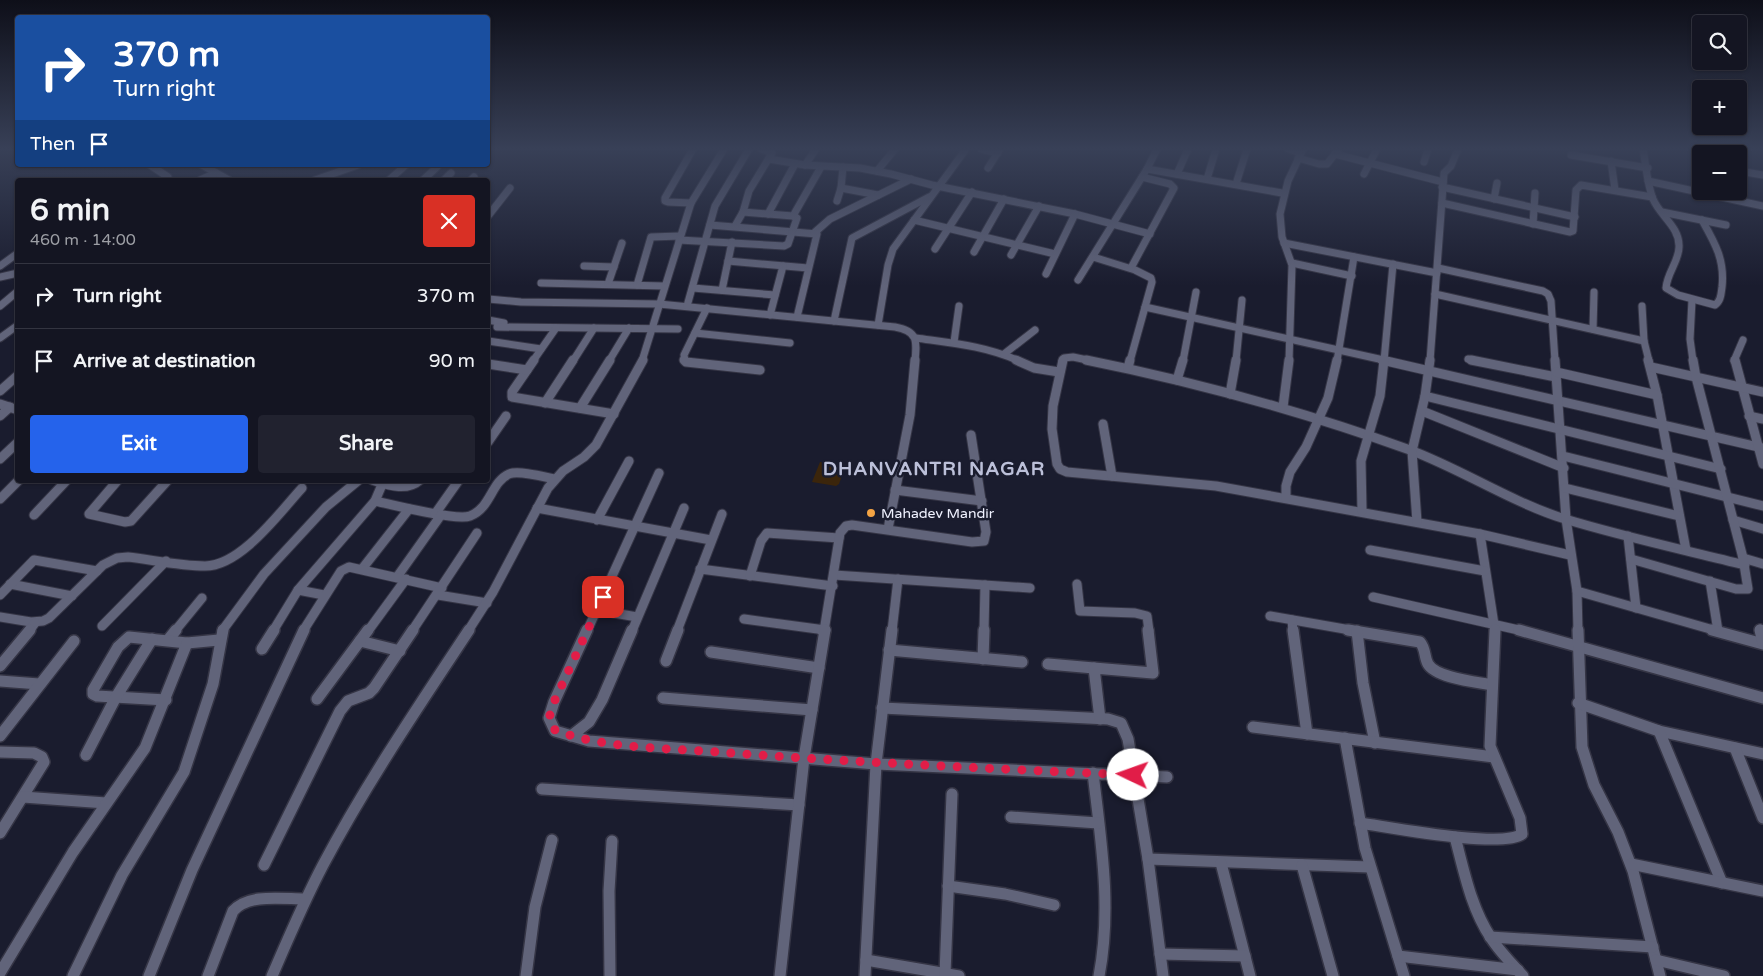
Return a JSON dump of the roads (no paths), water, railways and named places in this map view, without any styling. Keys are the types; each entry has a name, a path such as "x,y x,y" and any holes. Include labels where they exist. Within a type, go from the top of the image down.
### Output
{"street":[{"path":"490,213 505,195"},
{"path":"667,195 665,201 668,202 691,202"},
{"path":"272,976 305,899 384,760 487,603 554,479 592,451 644,359 658,304 691,202 696,195"},
{"path":"687,306 710,224 722,195"},
{"path":"734,226 743,212 742,207 749,195"},
{"path":"768,214 779,195"},
{"path":"793,216 805,195"},
{"path":"837,201 839,195"},
{"path":"710,224 814,233 830,219 878,195"},
{"path":"935,249 970,195"},
{"path":"984,195 1075,214 1150,234"},
{"path":"1078,280 1131,195"},
{"path":"1136,270 1150,234 1170,195"},
{"path":"1282,195 1281,231 1292,263 1291,340 1283,407"},
{"path":"1417,522 1412,451 1422,412 1429,370 1442,195"},
{"path":"1479,195 1575,217"},
{"path":"1494,199 1495,195"},
{"path":"1533,224 1535,195"},
{"path":"1442,203 1572,232 1576,195"},
{"path":"1639,195 1652,197 1654,204 1674,230 1679,246 1666,288 1692,300 1710,305 1718,304 1724,272 1721,255 1702,220"},
{"path":"1710,195 1763,206"},
{"path":"878,325 890,256 932,196"},
{"path":"834,321 852,238 932,196"},
{"path":"974,252 1004,199"},
{"path":"1011,255 1039,206"},
{"path":"637,285 651,237 784,246 788,244 797,218 793,216 743,212"},
{"path":"1662,212 1726,225"},
{"path":"1046,274 1054,254 1075,214"},
{"path":"914,220 1054,254"},
{"path":"797,317 817,236 814,233"},
{"path":"722,290 732,242"},
{"path":"608,284 622,243"},
{"path":"1284,243 1543,291 1548,294 1551,301 1564,468 1566,519 1570,556 1577,591 1580,739 1584,763 1600,798 1620,834 1631,864 1660,976"},
{"path":"0,266 15,255"},
{"path":"1092,257 1136,270 1152,278 1128,368"},
{"path":"1286,498 1286,486 1290,472 1306,447 1328,398 1339,350 1354,257"},
{"path":"728,261 808,268"},
{"path":"1292,263 1352,276"},
{"path":"1362,511 1360,461 1380,396 1393,264"},
{"path":"584,266 614,267"},
{"path":"770,315 783,266"},
{"path":"0,277 15,274"},
{"path":"542,283 664,286"},
{"path":"693,288 775,295"},
{"path":"1177,380 1182,365 1196,292"},
{"path":"1593,329 1594,292"},
{"path":"0,306 15,294"},
{"path":"1436,294 1644,341"},
{"path":"490,299 521,302 687,306 878,325 903,328 911,331 916,338 910,415 888,529"},
{"path":"1230,394 1236,361 1242,300"},
{"path":"1631,558 1736,589 1748,589 1744,562 1696,377 1690,340 1692,300"},
{"path":"954,342 959,306"},
{"path":"1642,306 1644,341 1657,395 1686,550"},
{"path":"1145,307 1429,370 1761,448"},
{"path":"707,308 684,355 686,362 760,370"},
{"path":"490,321 500,325 556,328 678,328"},
{"path":"0,338 4,333 15,327"},
{"path":"556,328 511,395 516,398 614,414"},
{"path":"545,403 594,328"},
{"path":"580,408 630,328"},
{"path":"1004,354 1035,330"},
{"path":"695,332 790,343"},
{"path":"916,338 976,346 1004,354 1026,365 1059,372"},
{"path":"1743,340 1734,361 1740,387 1761,448 1763,464"},
{"path":"490,341 541,349"},
{"path":"1570,556 1480,534 1362,511 1216,486 1067,472 1060,469 1057,464 1052,421 1061,362 1064,358 1073,357 1128,368 1283,407 1412,451 1511,499 1566,519 1686,550 1763,564"},
{"path":"1468,359 1556,374 1657,395"},
{"path":"490,364 527,370"},
{"path":"1651,367 1763,392"},
{"path":"0,391 15,378"},
{"path":"1425,396 1721,470"},
{"path":"0,404 14,408"},
{"path":"0,416 14,408"},
{"path":"1422,412 1564,468"},
{"path":"490,439 506,416"},
{"path":"1749,416 1763,419"},
{"path":"1103,424 1112,476"},
{"path":"780,976 804,758 842,529 846,526 888,529 980,543 986,537 971,435"},
{"path":"0,459 15,445"},
{"path":"1563,456 1763,506"},
{"path":"597,520 629,461"},
{"path":"375,501 438,514 468,517 481,511 500,481 509,474 516,473 554,479"},
{"path":"659,473 554,702 549,718 555,730 589,741 876,764 1167,777"},
{"path":"0,499 16,483"},
{"path":"34,515 64,483"},
{"path":"116,483 90,514 125,522 131,521 165,483"},
{"path":"73,976 122,875 184,772 213,684 222,631 264,574 326,507 355,483"},
{"path":"262,649 298,590 375,501 383,483"},
{"path":"391,483 408,488 418,483"},
{"path":"317,699 360,641 402,578 457,483"},
{"path":"0,617 35,623 43,622 97,571 110,560 117,558 128,557 206,566 216,565 241,551 302,488"},
{"path":"1565,488 1680,516"},
{"path":"895,490 982,501"},
{"path":"362,569 409,508"},
{"path":"537,508 711,540"},
{"path":"573,737 589,722 596,711 684,508"},
{"path":"666,662 722,514"},
{"path":"1733,520 1763,529"},
{"path":"264,865 302,785 344,705 369,693 400,651 477,533"},
{"path":"750,576 761,541 767,533 839,538"},
{"path":"1360,824 1455,837 1509,839 1522,834 1520,818 1490,746 1495,623 1480,534"},
{"path":"1628,536 1636,608"},
{"path":"1370,550 1485,571"},
{"path":"0,595 34,560 97,571"},
{"path":"102,626 166,561"},
{"path":"149,976 192,870 308,620 345,568 349,566 402,578 440,591 487,603"},
{"path":"700,570 833,586"},
{"path":"834,575 1030,588"},
{"path":"865,976 876,764 898,579"},
{"path":"1710,581 1718,631"},
{"path":"10,584 72,596"},
{"path":"1048,664 1152,673 1147,616 1135,613 1080,612 1077,584"},
{"path":"983,659 985,585"},
{"path":"298,590 324,595"},
{"path":"1577,591 1763,644 1760,629"},
{"path":"1373,597 1495,623 1763,698"},
{"path":"168,640 202,598"},
{"path":"597,610 637,617"},
{"path":"1270,616 1420,642 1425,648 1427,663 1430,668 1444,674 1492,685"},
{"path":"744,619 825,630"},
{"path":"1292,620 1301,702 1307,734"},
{"path":"0,666 35,623"},
{"path":"1357,631 1363,684 1375,743"},
{"path":"166,700 97,696 93,694 93,690 118,647 128,637 187,643 219,640"},
{"path":"86,755 116,698 152,639"},
{"path":"0,736 74,641"},
{"path":"360,641 400,651"},
{"path":"0,973 72,852 145,748 166,700 187,643"},
{"path":"889,650 1022,662"},
{"path":"711,652 819,668"},
{"path":"1094,668 1100,719"},
{"path":"0,681 40,684"},
{"path":"663,698 812,710"},
{"path":"1578,703 1659,731 1763,754"},
{"path":"882,708 1115,720 1124,728 1128,739 1148,859 1164,976"},
{"path":"1253,727 1494,757"},
{"path":"1659,731 1722,883"},
{"path":"1345,738 1360,824 1370,867 1404,976"},
{"path":"1735,748 1763,818"},
{"path":"0,752 34,753 42,757 44,762 0,833"},
{"path":"1093,773 1105,897 1104,938 1099,976"},
{"path":"542,789 799,805"},
{"path":"945,974 952,794"},
{"path":"23,797 106,803"},
{"path":"1011,818 1098,823"},
{"path":"1455,837 1473,900 1490,937 1520,973"},
{"path":"526,976 530,928 540,879 552,840"},
{"path":"610,976 609,890 612,841"},
{"path":"1148,859 1370,867"},
{"path":"1221,863 1250,976"},
{"path":"1631,864 1763,891"},
{"path":"1302,865 1333,976"},
{"path":"948,886 1004,894 1054,905"},
{"path":"208,976 233,911 239,904 249,900 305,899"},
{"path":"1490,937 1654,953 1724,976"},
{"path":"1160,954 1245,956"},
{"path":"1398,956 1520,973"},
{"path":"866,960 959,976"}],"place":[{"name":"Mahadev Mandir","path":"871,513"}],"district":[{"name":"DHANVANTRI NAGAR","path":"934,468"}]}
